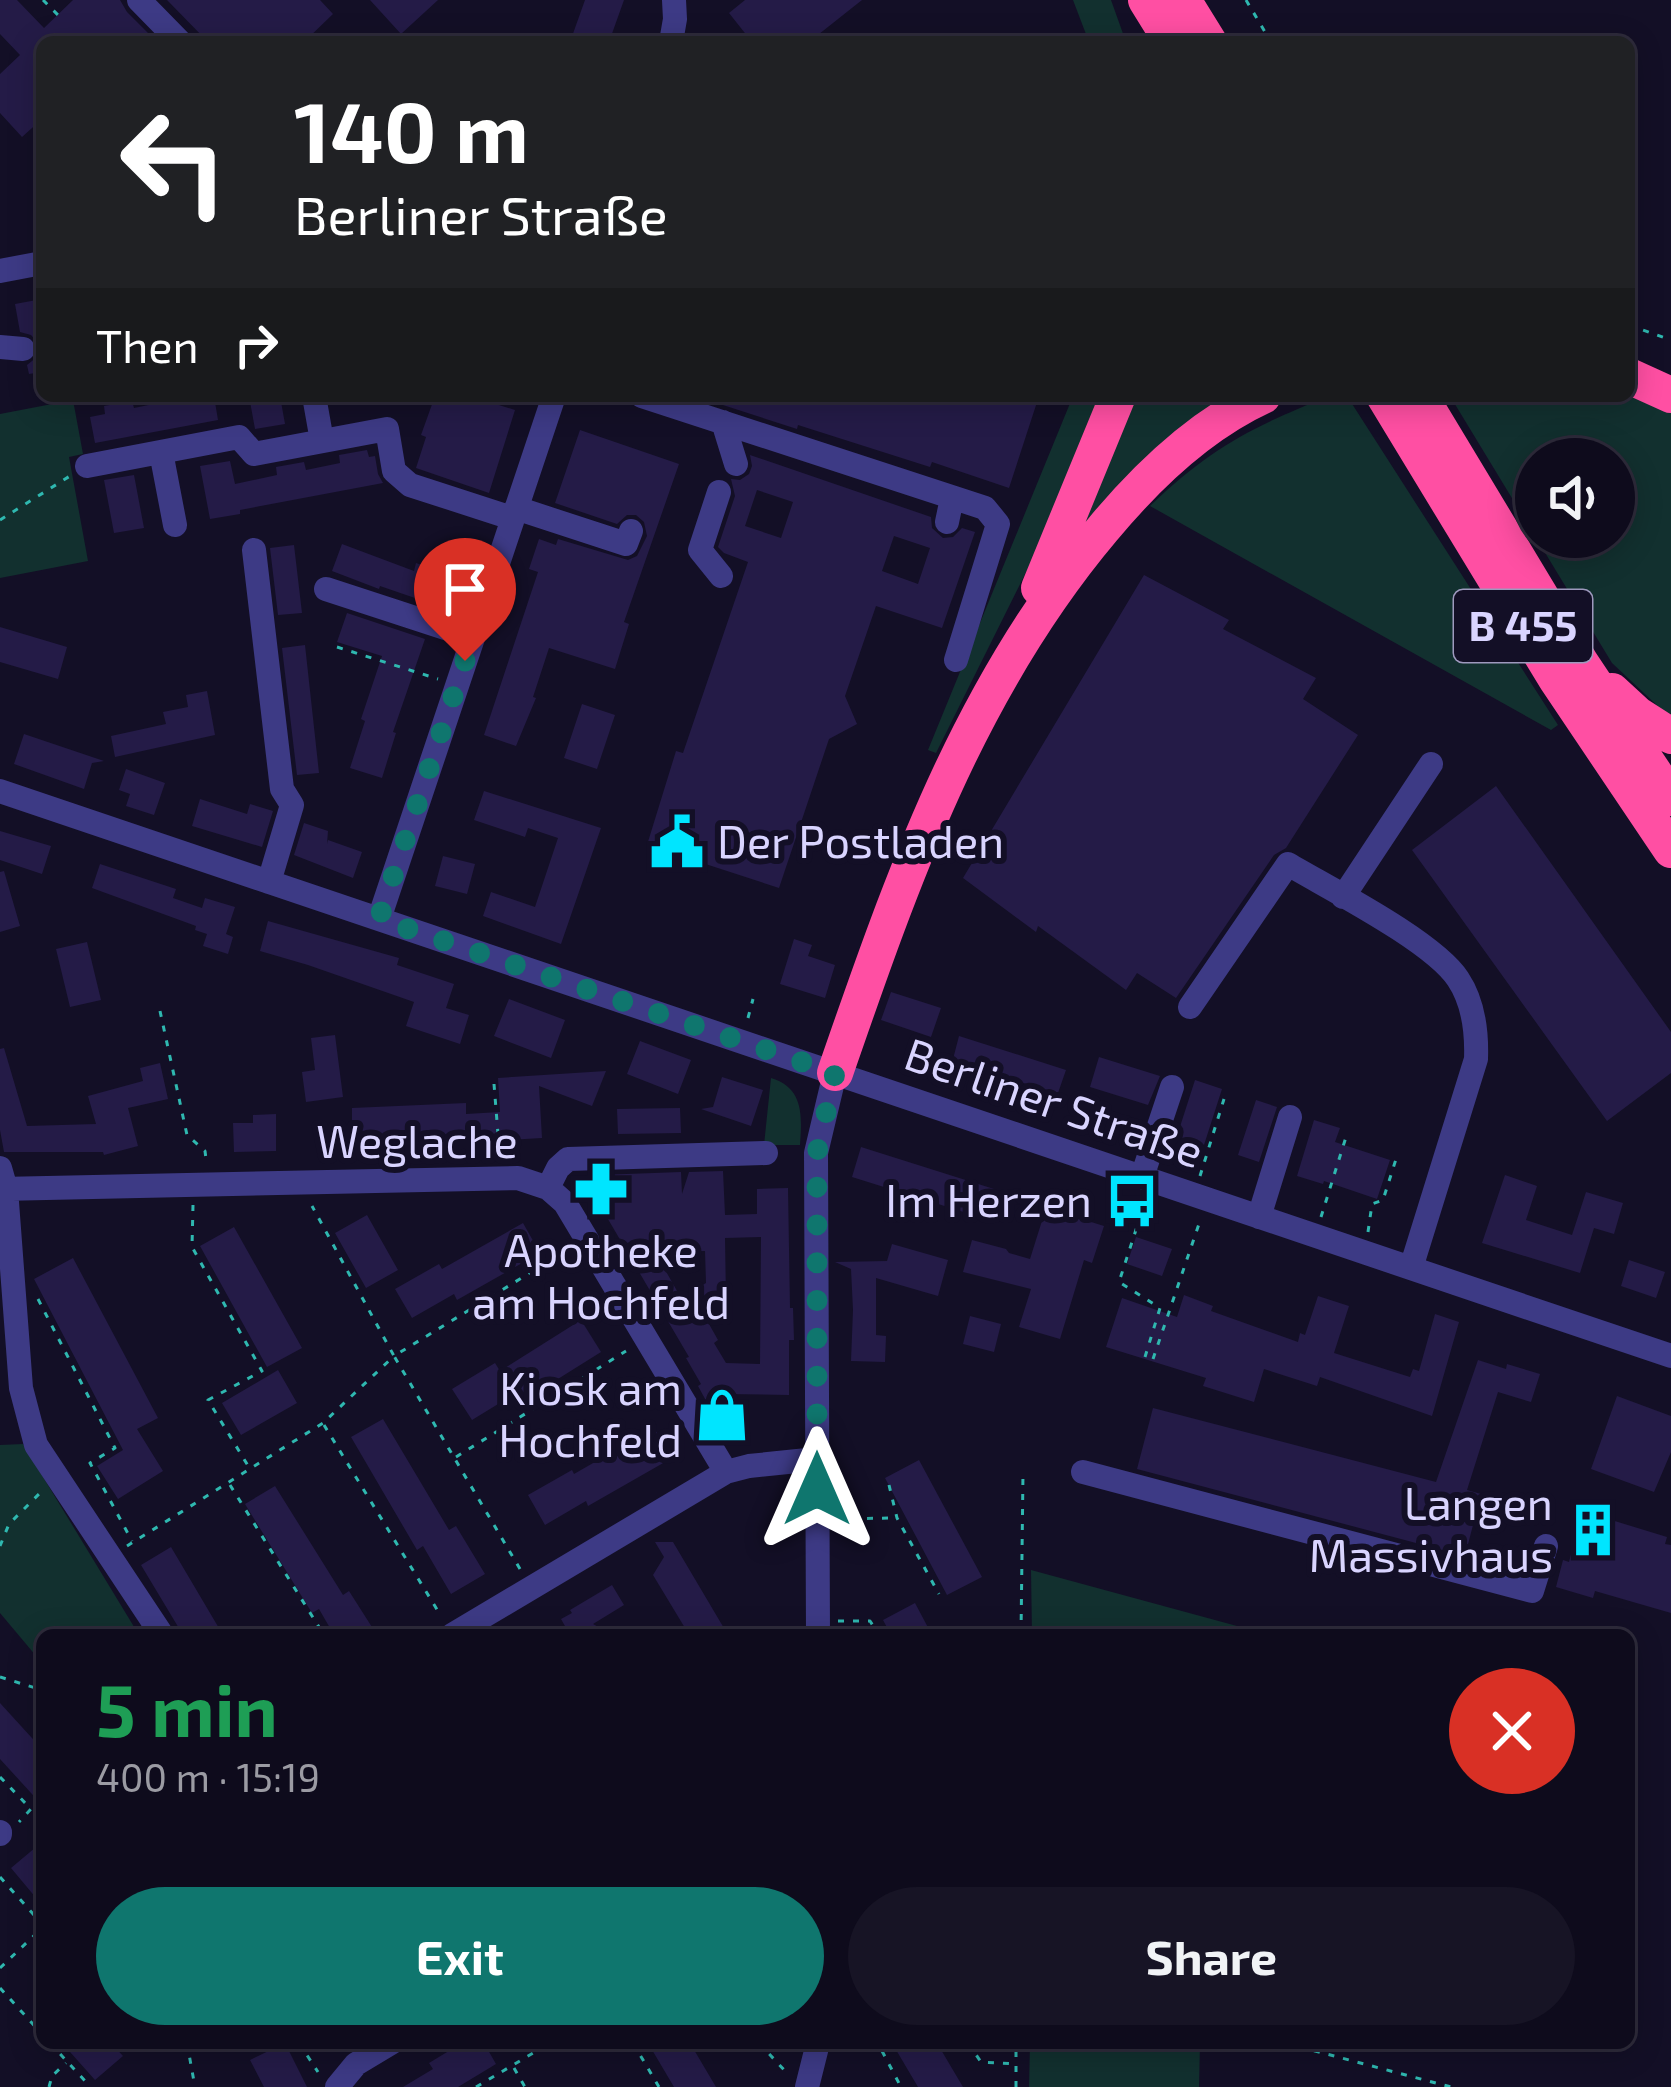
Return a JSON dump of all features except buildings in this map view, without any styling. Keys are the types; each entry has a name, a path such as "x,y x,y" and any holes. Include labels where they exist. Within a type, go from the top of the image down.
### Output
{"highway":[{"path":"1129,0 1142,36"},
{"path":"1146,0 1168,36"},
{"path":"1183,0 1205,36"},
{"path":"1635,379 1671,394"},
{"path":"1013,653 1116,402"},
{"path":"835,1073 926,824 1013,653 1080,556 1143,485 1186,445 1253,402"},
{"name":"B 455","path":"1388,402 1556,679 1671,850"},
{"name":"B 455","path":"1424,402 1581,663 1671,798"},
{"path":"1581,663 1637,714 1671,736"}],"street":[{"path":"139,0 174,36"},
{"path":"672,36 674,0"},
{"path":"0,271 36,264"},
{"path":"315,402 322,441"},
{"path":"379,919 552,402"},
{"path":"661,402 950,510 985,508 998,524 956,660"},
{"path":"723,422 736,464"},
{"path":"87,466 239,437 254,454 387,429 394,471 410,485 626,544"},
{"path":"161,452 175,525"},
{"path":"719,492 700,550 721,576"},
{"path":"254,550 282,789 292,805 269,882"},
{"path":"326,589 473,637"},
{"path":"1343,897 1431,764"},
{"name":"Berliner Straße","path":"0,791 1671,1356"},
{"path":"1190,1007 1288,864 1418,944 1455,974 1477,1033 1472,1075 1411,1268"},
{"path":"818,1628 817,1153 835,1073"},
{"path":"1147,1179 1172,1088"},
{"path":"1259,1217 1290,1117"},
{"path":"548,1188 568,1160 766,1153"},
{"name":"Weglache","path":"2,1182 202,1185 518,1178 548,1188 565,1204 726,1472"},
{"path":"2,1182 24,1402 36,1445 158,1629"},
{"path":"463,1629 726,1472 817,1459"},
{"path":"1083,1472 1532,1591 1546,1546"},
{"path":"328,2080 382,2049"},
{"path":"807,2087 816,2049"}],"path":[{"path":"43,0 58,15"},
{"path":"1246,0 1267,36"},
{"path":"1635,327 1670,340 1671,327"},
{"path":"0,520 87,466"},
{"path":"337,646 457,685"},
{"path":"160,1011 187,1135 205,1151 192,1246 262,1371 208,1400 250,1470"},
{"path":"494,1084 502,1178"},
{"path":"1153,1359 1201,1197 1224,1099"},
{"path":"1316,1236 1346,1137"},
{"path":"1365,1252 1372,1204 1383,1200 1397,1156"},
{"path":"1144,1357 1160,1307 1119,1282 1147,1179"},
{"path":"300,1183 394,1356 532,1588"},
{"path":"110,1556 323,1423 394,1356 554,1258"},
{"path":"11,1270 24,1272 115,1448 90,1463 133,1542"},
{"path":"454,1458 616,1358"},
{"path":"323,1423 449,1629"},
{"path":"1021,1629 1023,1473"},
{"path":"0,1546 9,1524 56,1475"},
{"path":"230,1484 320,1629"},
{"path":"889,1485 896,1518 939,1594"},
{"path":"818,1519 896,1518"},
{"path":"818,1628 870,1621 875,1629"},
{"path":"0,1677 36,1688"},
{"path":"0,1777 32,1809 5,1830"},
{"path":"0,1877 36,1919"},
{"path":"0,1968 36,1932"},
{"path":"0,1988 36,2027"},
{"path":"56,2049 87,2083"},
{"path":"188,2049 195,2087"},
{"path":"304,2049 328,2080"},
{"path":"476,2087 540,2049"},
{"path":"637,2049 659,2087"},
{"path":"765,2049 786,2072"},
{"path":"972,2049 981,2062 1016,2064"},
{"path":"1016,2049 1016,2087"},
{"path":"1308,2049 1450,2087"},
{"path":"882,2051 902,2087"},
{"path":"50,2087 52,2076 68,2062"},
{"path":"512,2065 525,2087"}],"green space":[{"path":"1073,0 1111,0 1124,36 1087,36"},
{"path":"1635,385 1671,403 1671,714 1612,663 1548,558 1635,558 1635,438 1515,438 1515,503 1454,402 1635,402"},
{"path":"73,402 83,454 69,457 88,561 0,578 0,414"},
{"path":"1071,402 1097,402 1042,540 936,753 928,750"},
{"path":"1132,402 1220,402 1076,533"},
{"path":"1316,402 1351,402 1558,725 1551,730 1150,506 1234,440"},
{"path":"771,1078 790,1089 799,1104 800,1145 764,1145"},
{"path":"23,1444 135,1629 36,1629 36,1656 0,1613 0,1445"},
{"path":"1031,1570 1248,1629 1032,1629"},
{"path":"1030,2049 1200,2049 1199,2087 1029,2087"}],"place":[{"name":"Der Postladen","path":"677,842"},
{"name":"Apotheke am Hochfeld","path":"601,1189"},
{"name":"Im Herzen","path":"1132,1201"},
{"name":"Kiosk am Hochfeld","path":"722,1415"},
{"name":"Langen Massivhaus","path":"1593,1530"}],"route":[{"path":"465,661 379,919 835,1073 817,1153 817,1489"}]}
